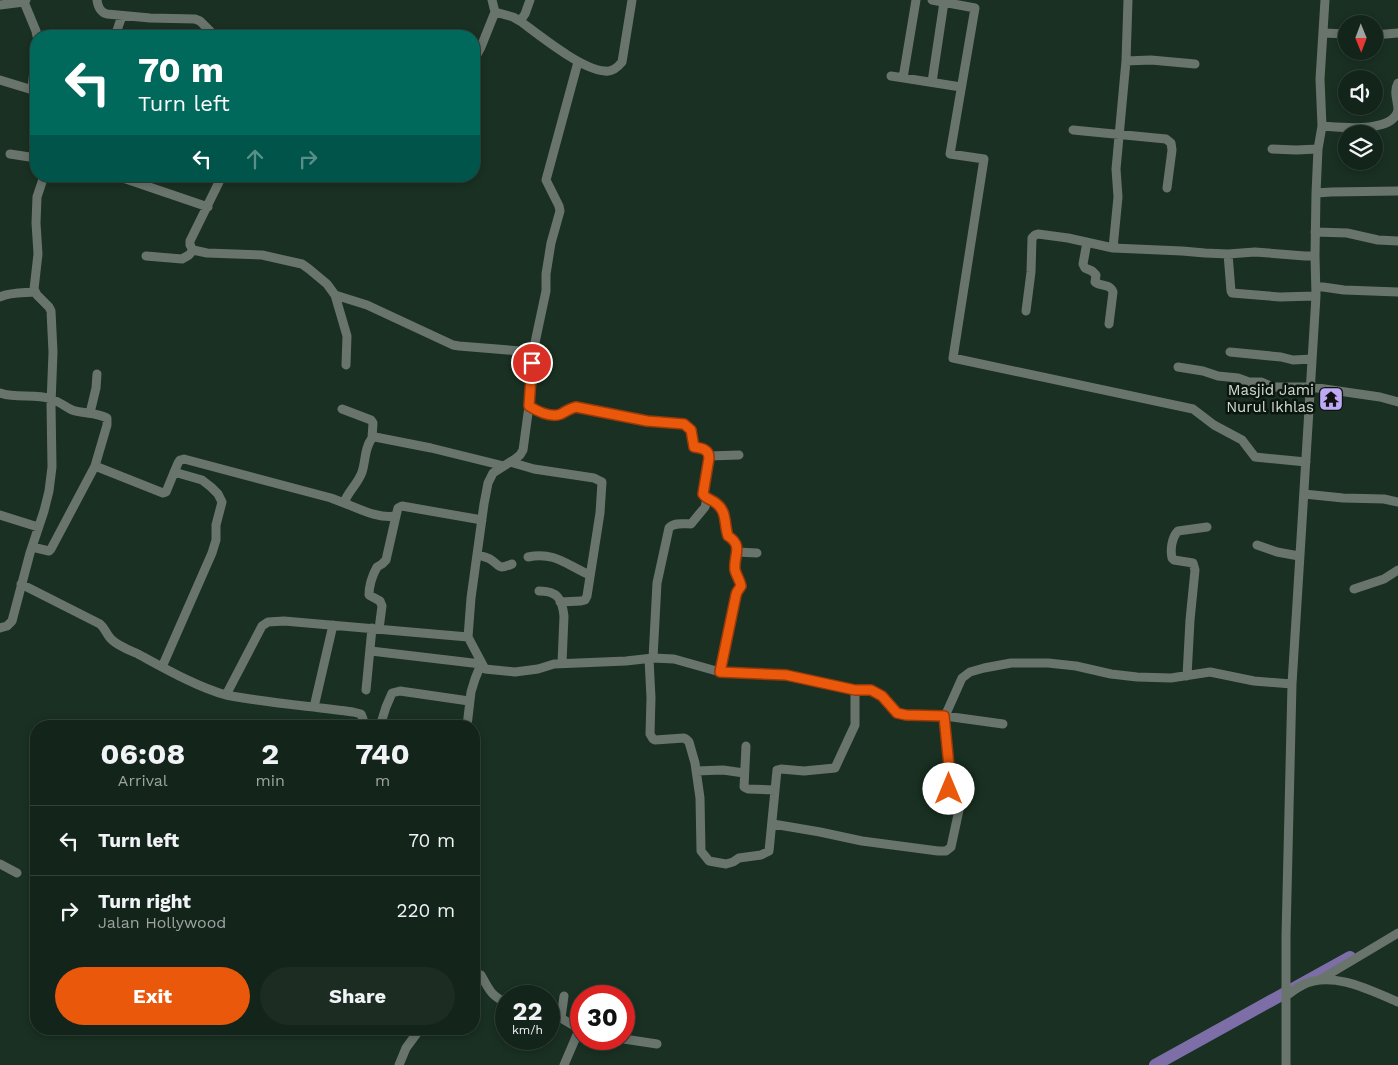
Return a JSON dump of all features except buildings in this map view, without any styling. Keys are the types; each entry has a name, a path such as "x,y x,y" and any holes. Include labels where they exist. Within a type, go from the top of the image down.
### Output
{"street":[{"path":"97,0 98,7 104,13 150,18 195,19 200,21 209,30"},
{"path":"480,49 495,12 492,0"},
{"path":"520,21 525,14 530,0"},
{"path":"495,12 520,21 578,62 604,71 618,67 622,62 632,0"},
{"path":"903,78 916,0"},
{"path":"932,0 960,2 975,8 950,154 984,159 953,358 1193,409 1214,425 1242,440 1256,457 1306,462"},
{"path":"1113,248 1118,197 1116,169 1126,60 1128,0"},
{"path":"1286,1065 1285,973 1292,684 1316,296 1316,194 1318,149 1322,126 1320,79 1325,0"},
{"path":"0,5 25,1 36,30"},
{"path":"932,82 944,2"},
{"path":"117,30 122,16"},
{"path":"1324,33 1338,34"},
{"path":"1383,34 1398,33"},
{"path":"1126,60 1194,64"},
{"path":"578,62 546,180 560,211 546,274 546,291 533,352 529,406 523,450 520,455 493,473 489,478 482,520 471,598 468,637 481,664 485,669 514,672 562,663 626,661 651,658 674,659 720,672 786,675 855,690 871,690 882,696 897,713 906,715 944,716 1003,724"},
{"path":"891,76 961,87"},
{"path":"0,80 30,89"},
{"path":"1322,126 1363,128 1376,126 1393,118 1398,112 1396,90 1398,83"},
{"path":"1073,130 1166,139 1171,143 1172,150 1167,188"},
{"path":"1272,148 1318,149"},
{"path":"10,154 30,157"},
{"path":"0,628 7,626 12,621 49,491 52,467 53,352 51,311 34,289 38,254 37,197 42,182"},
{"path":"135,182 208,207"},
{"path":"219,182 190,242 193,250 207,253 262,255 302,264 309,269 327,284 335,295 346,331 346,365"},
{"path":"1316,194 1398,191"},
{"path":"1316,232 1347,233 1378,240 1398,241"},
{"path":"1026,311 1031,272 1032,238 1035,235 1041,234 1068,238 1113,248 1228,254 1255,252 1315,256"},
{"path":"1087,242 1083,264 1096,274 1095,282 1109,287 1113,292 1109,324"},
{"path":"146,256 182,259 193,250"},
{"path":"1228,254 1232,293 1316,296"},
{"path":"1316,286 1344,290 1398,292"},
{"path":"0,298 4,295 35,292"},
{"path":"335,295 367,305 459,346 533,352"},
{"path":"1230,352 1281,356 1293,360 1312,359"},
{"path":"1178,367 1203,371 1218,376 1238,378 1248,382 1261,382 1273,387 1311,387 1380,397 1398,402"},
{"path":"90,413 97,374"},
{"path":"0,393 52,399 74,411 100,414 107,418 107,425 95,466 49,551 32,547"},
{"path":"529,406 537,411 554,415 559,415 576,407 647,421 684,424 691,430 694,447 705,450 709,456 703,494 706,499 705,507 692,524 675,524 668,528 658,583 651,658 650,698 650,734 653,739 676,738 688,740 696,771 700,798 702,850 709,861 726,864 739,858 769,851 777,770 804,771 835,768 855,725 855,690"},
{"path":"342,409 373,423 372,438 366,450 363,470 358,482 353,486 344,503"},
{"path":"372,438 382,438 534,469 594,478 602,482 600,513 587,596 584,600 560,602"},
{"path":"709,456 739,455"},
{"path":"95,466 163,494 166,492 178,463 184,459 331,498 373,514 396,516"},
{"path":"162,667 212,553 222,502 212,487 202,480 174,472"},
{"path":"1304,494 1343,498 1384,499 1398,502"},
{"path":"706,499 716,503 724,513 728,536 736,544 735,567 741,586 736,595 720,672"},
{"path":"366,690 370,651 382,606 380,600 369,595 369,590 377,567 386,560 398,508 402,506 482,520"},
{"path":"0,515 38,527"},
{"path":"1187,676 1194,570 1193,564 1174,560 1172,558 1172,549 1178,531 1207,527"},
{"path":"1256,545 1277,552 1300,556"},
{"path":"737,552 758,553"},
{"path":"528,556 538,554 556,558 564,561 576,570 590,575"},
{"path":"477,555 491,560 500,567 512,564"},
{"path":"1354,589 1384,579 1398,570"},
{"path":"21,584 100,624 112,640 212,691 252,700 353,712 360,714 363,720"},
{"path":"538,592 552,592 557,596 563,609 562,663"},
{"path":"226,695 262,626 268,622 284,621 468,637"},
{"path":"314,706 333,625"},
{"path":"370,651 481,664"},
{"path":"773,824 862,841 938,851 949,850 952,847 959,810 958,799 949,789 950,776 944,716 962,678 970,672 1011,663 1048,663 1137,677 1171,678 1210,672 1254,681 1292,684"},
{"path":"467,720 469,701 481,664"},
{"path":"382,720 392,692 400,691 469,701"},
{"path":"746,746 745,788 775,790"},
{"path":"696,771 723,770 744,773"},
{"path":"0,864 17,873"},
{"path":"1286,996 1302,985 1318,980 1398,933"},
{"path":"480,975 488,990 495,996"},
{"path":"1318,980 1334,979 1398,1002"},
{"path":"564,996 561,1018 570,1024"},
{"path":"399,1065 406,1048 416,1035"},
{"path":"635,1041 658,1044"},
{"path":"564,1065 571,1050"}],"waterway":[{"path":"1155,1065 1350,957"}],"place":[{"name":"Masjid Jami Nurul Ikhlas","path":"1331,399"}],"route":[{"path":"532,363 529,406 537,411 559,415 576,407 647,421 684,424 691,430 694,447 705,450 708,454 703,494 706,499 716,503 724,513 728,536 736,544 735,567 741,586 736,595 720,672 786,675 855,690 871,690 882,696 897,713 944,716 950,776 949,789"}]}
